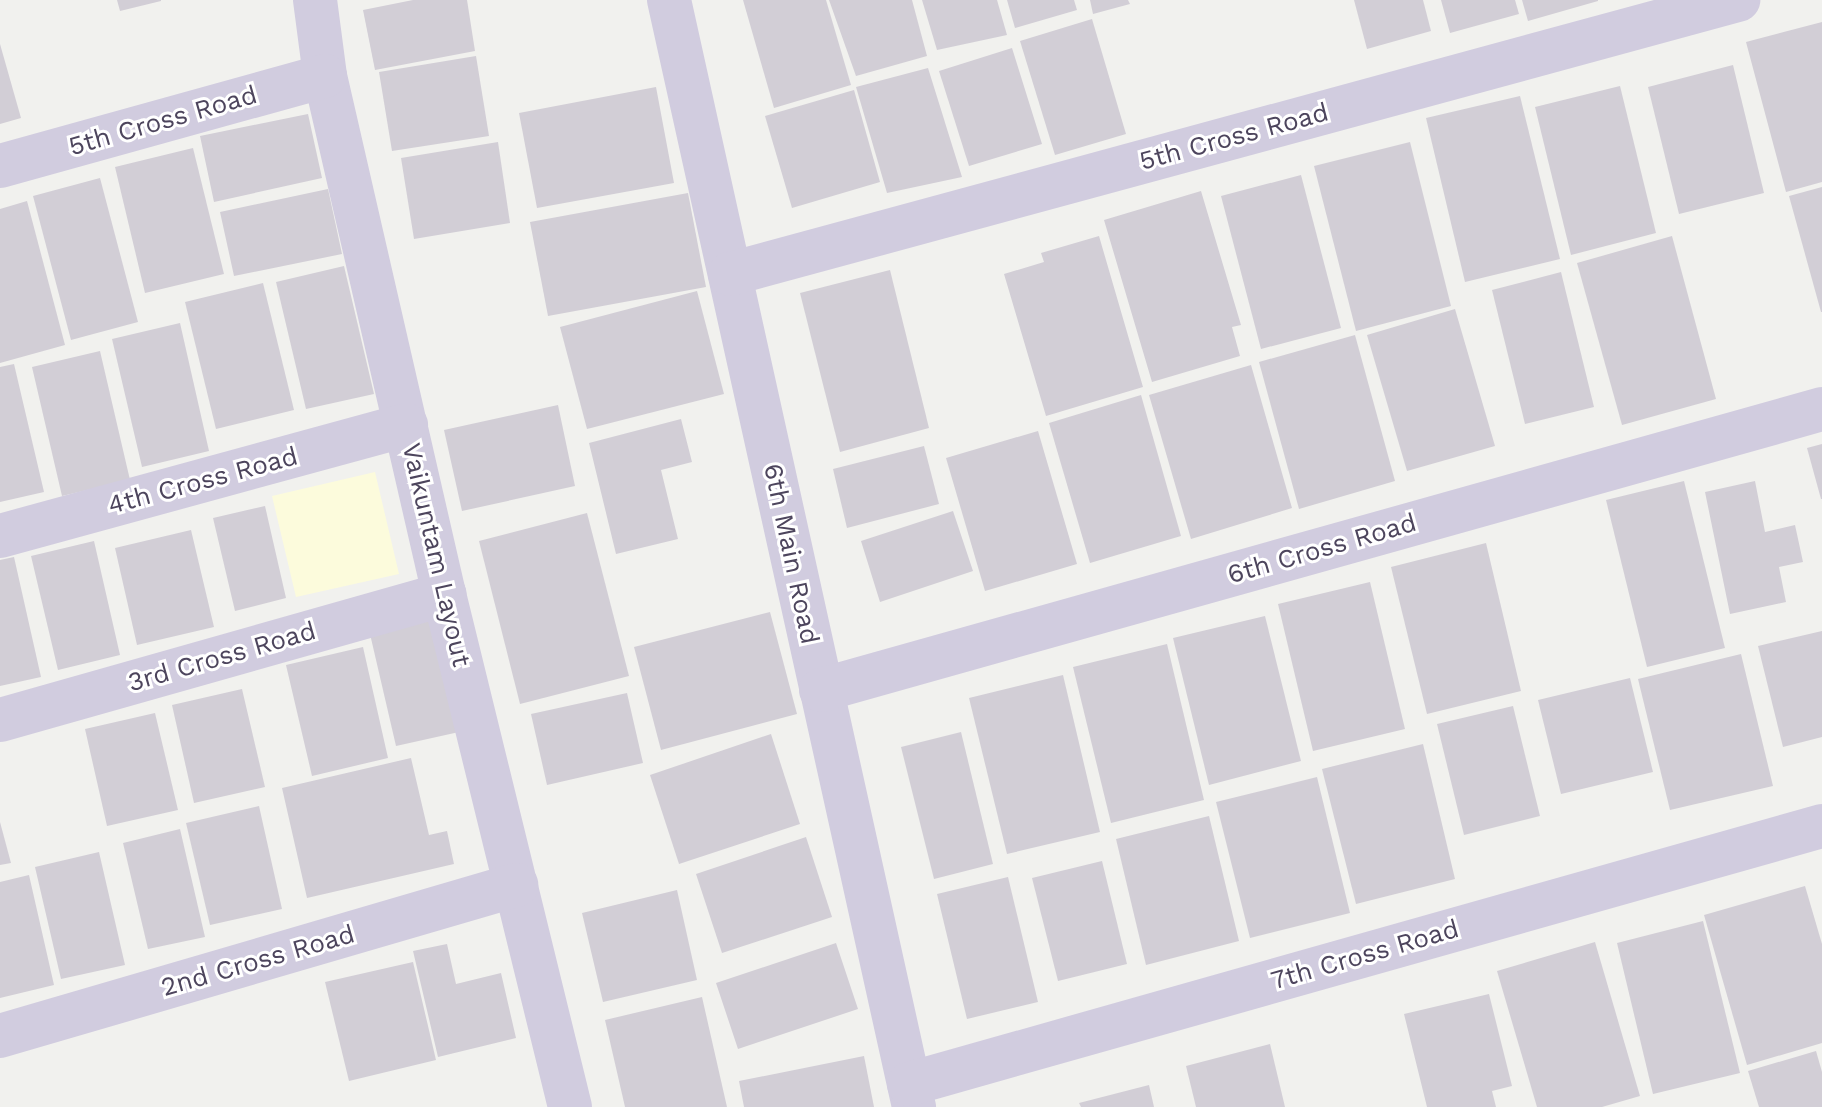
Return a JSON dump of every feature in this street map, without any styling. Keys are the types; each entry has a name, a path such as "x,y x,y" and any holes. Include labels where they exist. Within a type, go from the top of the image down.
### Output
{"street":[{"name":"Vaikuntam Layout","path":"315,0 325,76 444,594 570,1107"},
{"name":"6th Main Road","path":"669,0 912,1096"},
{"name":"5th Cross Road","path":"730,274 1738,0"},
{"name":"5th Cross Road","path":"0,166 325,76"},
{"name":"6th Cross Road","path":"821,690 1822,409"},
{"name":"4th Cross Road","path":"0,536 406,425"},
{"name":"3rd Cross Road","path":"0,720 444,594"},
{"name":"7th Cross Road","path":"912,1096 1822,826"},
{"name":"2nd Cross Road","path":"0,1036 516,885"}],"shaded area":[{"path":"375,472 399,574 296,597 272,496"}],"building":[{"path":"117,0 161,0 161,1 120,11"},
{"path":"413,0 467,0 475,51 375,70 363,10"},
{"path":"743,0 826,0 851,85 774,108"},
{"path":"829,0 912,0 927,56 856,76"},
{"path":"922,0 997,0 1007,35 937,50"},
{"path":"1007,0 1074,0 1077,10 1015,28"},
{"path":"1090,0 1128,0 1130,4 1093,14"},
{"path":"1354,0 1423,0 1431,31 1367,49"},
{"path":"1441,0 1515,0 1519,14 1450,33"},
{"path":"1522,0 1598,0 1598,1 1528,21"},
{"path":"1092,19 1126,134 1055,155 1020,41"},
{"path":"1822,22 1822,182 1786,192 1746,42"},
{"path":"0,44 21,118 0,124"},
{"path":"1012,48 1042,144 969,166 939,71"},
{"path":"476,56 489,136 392,151 379,72"},
{"path":"1733,65 1764,193 1679,214 1648,87"},
{"path":"928,68 962,177 887,193 856,87"},
{"path":"1620,86 1656,233 1571,255 1535,107"},
{"path":"656,87 674,183 537,208 519,113"},
{"path":"854,90 880,182 792,208 765,116"},
{"path":"1520,96 1560,259 1465,282 1426,118"},
{"path":"308,114 322,178 214,202 200,136"},
{"path":"498,142 510,223 414,239 401,158"},
{"path":"1410,142 1451,306 1356,331 1314,166"},
{"path":"193,148 224,274 145,293 115,167"},
{"path":"1301,175 1341,328 1261,349 1221,196"},
{"path":"100,178 138,322 71,340 33,196"},
{"path":"1822,187 1822,312 1821,312 1789,196"},
{"path":"328,189 342,254 234,276 220,212"},
{"path":"1201,191 1241,325 1232,327 1240,356 1152,382 1104,220"},
{"path":"688,193 706,287 548,316 530,222"},
{"path":"27,201 65,345 0,363 0,209"},
{"path":"1099,236 1143,387 1046,416 1004,274 1044,262 1041,253"},
{"path":"1672,236 1716,399 1622,425 1577,263"},
{"path":"344,266 374,394 306,409 276,282"},
{"path":"890,270 929,428 840,452 800,293"},
{"path":"1561,272 1594,407 1525,424 1492,290"},
{"path":"263,283 294,410 216,429 185,302"},
{"path":"697,291 724,394 587,429 560,327"},
{"path":"1455,309 1495,446 1407,471 1367,335"},
{"path":"180,323 209,451 142,467 112,339"},
{"path":"1355,335 1395,481 1299,509 1259,362"},
{"path":"100,351 130,480 62,496 32,367"},
{"path":"14,364 44,492 0,502 0,367"},
{"path":"1251,365 1292,508 1191,539 1149,395"},
{"path":"1141,395 1181,536 1090,563 1049,423"},
{"path":"558,405 575,486 462,511 444,430"},
{"path":"681,419 692,462 661,470 678,539 616,554 589,443"},
{"path":"1038,431 1077,564 985,591 946,458"},
{"path":"1822,444 1822,499 1821,499 1807,448"},
{"path":"924,446 939,504 847,528 833,469"},
{"path":"1684,481 1725,648 1647,667 1606,500"},
{"path":"1755,481 1765,532 1795,525 1803,562 1779,567 1786,602 1730,614 1705,492"},
{"path":"265,506 286,598 235,611 213,518"},
{"path":"953,511 973,571 880,602 861,541"},
{"path":"587,513 629,676 520,704 479,541"},
{"path":"191,530 214,627 137,645 115,548"},
{"path":"94,541 120,655 58,670 31,556"},
{"path":"1486,543 1521,691 1427,714 1391,567"},
{"path":"14,557 41,677 0,686 0,560"},
{"path":"1370,582 1405,729 1313,751 1278,604"},
{"path":"770,612 797,714 661,750 634,647"},
{"path":"1265,616 1301,761 1209,785 1173,638"},
{"path":"433,619 459,732 396,746 370,634"},
{"path":"1822,631 1822,737 1783,747 1758,646"},
{"path":"1167,644 1204,800 1111,823 1073,667"},
{"path":"363,647 388,758 312,776 286,665"},
{"path":"1741,654 1773,786 1670,810 1638,679"},
{"path":"1063,675 1100,832 1007,854 969,698"},
{"path":"1630,678 1653,772 1561,794 1538,700"},
{"path":"242,689 265,787 194,803 172,705"},
{"path":"627,693 643,763 547,785 531,714"},
{"path":"1513,706 1540,816 1464,835 1437,724"},
{"path":"155,713 178,810 107,826 85,729"},
{"path":"961,732 993,864 934,879 901,747"},
{"path":"771,734 800,824 679,864 650,775"},
{"path":"1423,744 1455,879 1356,904 1322,769"},
{"path":"411,758 429,835 447,831 454,864 307,898 282,788"},
{"path":"1317,777 1350,913 1250,938 1216,802"},
{"path":"259,806 282,909 210,925 186,823"},
{"path":"1209,816 1239,941 1146,965 1116,839"},
{"path":"0,822 11,863 0,865"},
{"path":"180,829 205,937 148,949 123,843"},
{"path":"806,837 832,917 722,953 696,874"},
{"path":"99,852 125,965 61,979 35,867"},
{"path":"1102,861 1127,964 1058,981 1032,878"},
{"path":"29,875 54,985 0,998 0,882"},
{"path":"1008,877 1038,1002 967,1019 937,894"},
{"path":"1805,886 1822,944 1822,1043 1747,1065 1704,915"},
{"path":"677,890 697,980 603,1002 582,913"},
{"path":"1703,921 1740,1073 1653,1094 1617,943"},
{"path":"1595,942 1640,1096 1602,1107 1537,1107 1497,971"},
{"path":"836,943 858,1009 738,1049 716,983"},
{"path":"447,944 456,984 501,973 516,1038 438,1057 413,951"},
{"path":"413,962 436,1060 349,1081 325,982"},
{"path":"1489,994 1512,1086 1492,1091 1496,1107 1427,1107 1404,1014"},
{"path":"702,997 727,1107 625,1107 605,1020"},
{"path":"1270,1044 1285,1107 1196,1107 1186,1066"},
{"path":"1816,1051 1822,1072 1822,1107 1759,1107 1748,1071"},
{"path":"864,1056 874,1107 744,1107 739,1081"},
{"path":"1149,1085 1154,1107 1081,1107 1079,1103"}]}
